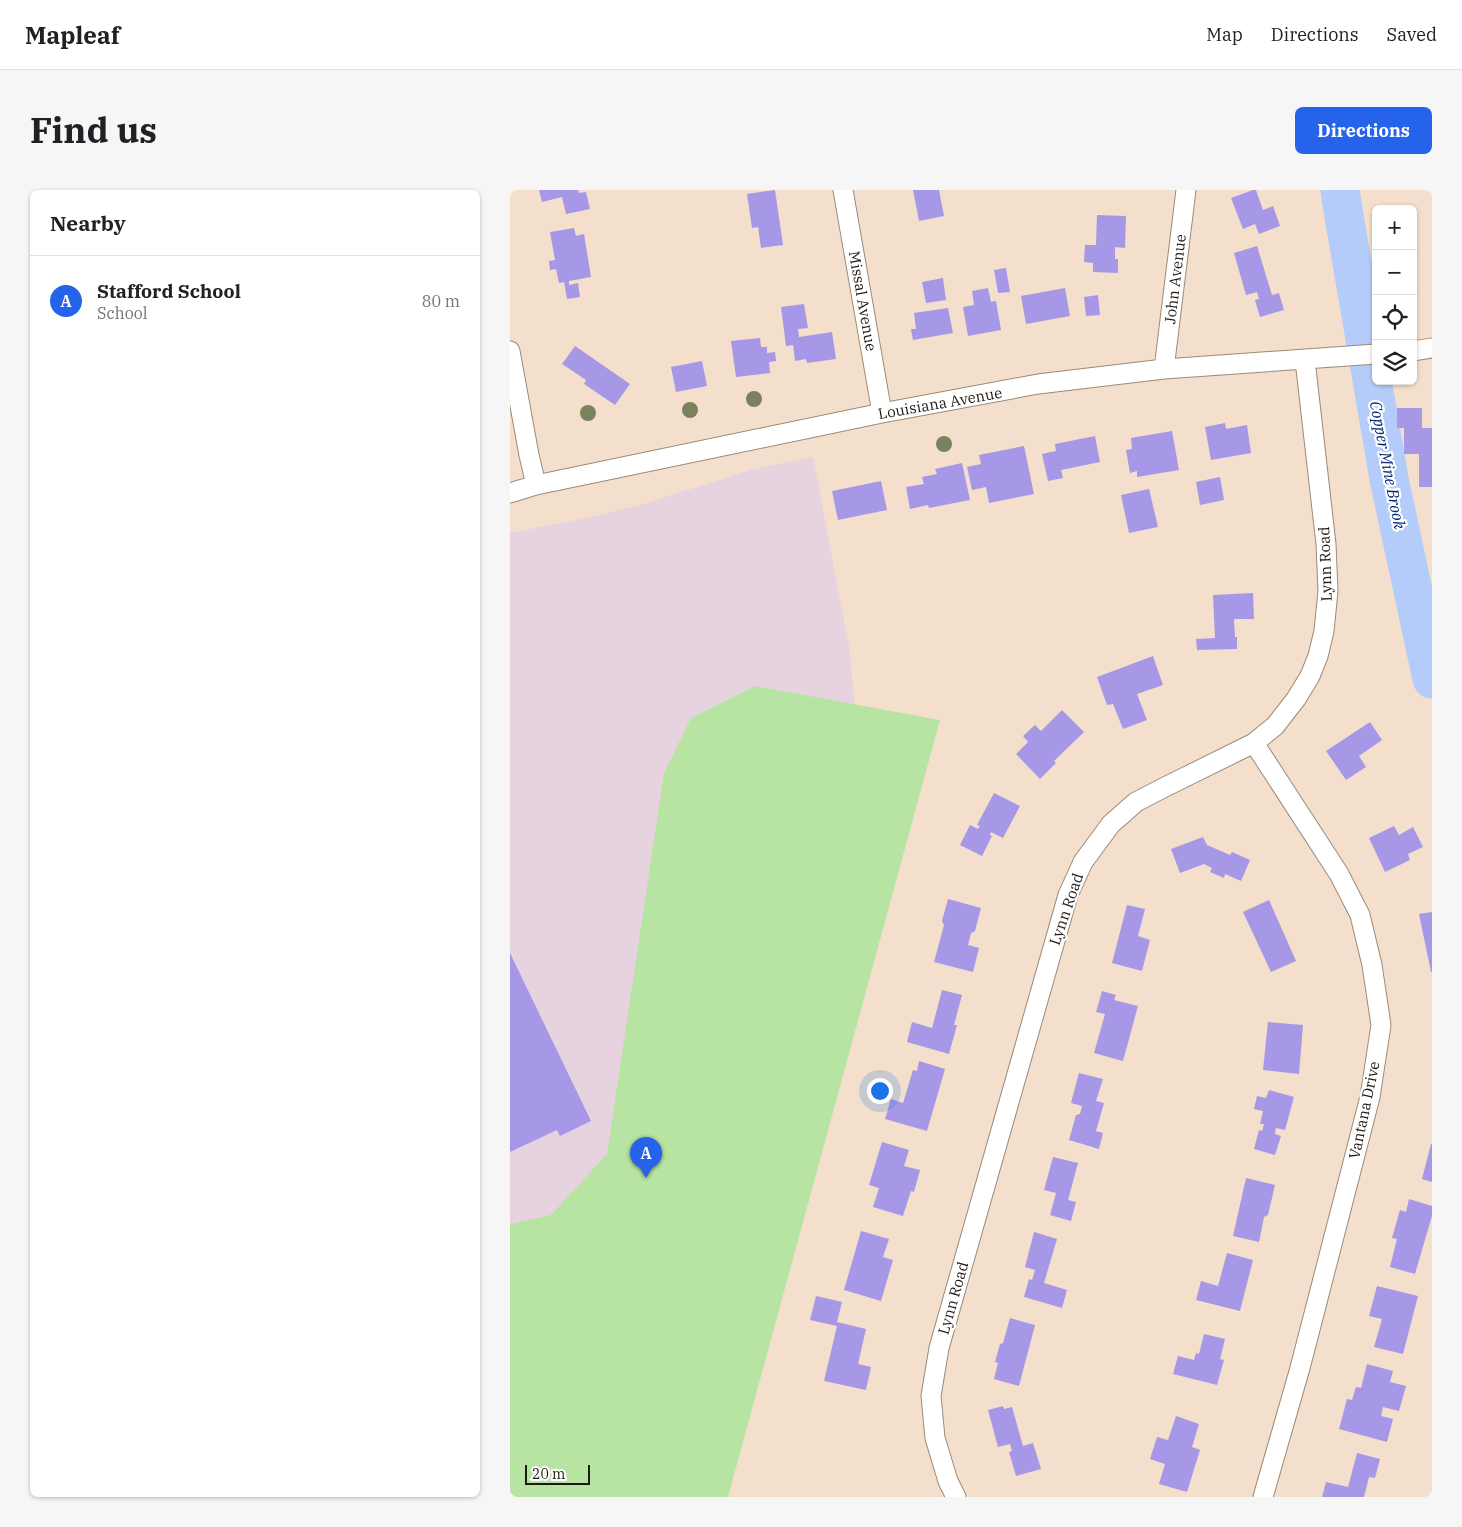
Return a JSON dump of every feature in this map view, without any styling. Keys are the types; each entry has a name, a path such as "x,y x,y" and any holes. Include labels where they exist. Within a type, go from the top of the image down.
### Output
{"street":[{"name":"Missal Avenue","path":"843,190 882,413"},
{"name":"John Avenue","path":"1164,368 1186,190"},
{"path":"1417,350 1432,348"},
{"path":"510,351 536,485"},
{"name":"Louisiana Avenue","path":"510,493 536,485 882,413 1038,384 1164,368 1372,354"},
{"name":"Lynn Road","path":"956,1497 948,1481 935,1438 931,1396 939,1348 1068,895 1083,862 1111,824 1136,802 1254,743 1275,726 1296,699 1310,676 1318,656 1324,631 1328,591 1326,544 1305,360"},
{"name":"Vantana Drive","path":"1254,743 1339,874 1360,914 1372,965 1381,1026 1370,1096 1300,1368 1263,1497"}],"shaded area":[{"path":"813,457 849,647 870,858 510,1497 510,533 596,516 647,503 750,470"}],"green space":[{"path":"755,686 940,720 728,1497 510,1497 510,1224 551,1215 607,1154 664,773 691,718"}],"building":[{"path":"539,190 578,190 579,193 586,192 590,209 566,214 562,197 542,202"},
{"path":"775,190 783,245 761,248 758,227 752,228 747,194"},
{"path":"913,190 939,190 944,216 919,221"},
{"path":"1256,190 1263,210 1273,206 1280,226 1259,234 1255,224 1243,229 1231,198"},
{"path":"1097,215 1126,216 1125,248 1115,247 1115,259 1118,259 1118,273 1093,272 1093,263 1084,262 1085,245 1096,245"},
{"path":"574,228 576,236 584,234 591,277 569,281 569,285 578,283 580,297 567,299 564,282 559,283 556,269 550,270 549,261 555,260 550,232"},
{"path":"1257,246 1272,295 1279,293 1284,310 1260,317 1255,300 1259,299 1257,292 1246,295 1234,253"},
{"path":"1006,268 1010,292 998,293 994,270"},
{"path":"943,278 946,300 926,303 922,282"},
{"path":"988,288 991,302 996,301 1001,330 968,336 963,307 974,305 972,291"},
{"path":"1065,288 1070,316 1026,324 1021,296"},
{"path":"1098,295 1100,315 1086,316 1084,297"},
{"path":"804,304 808,328 798,329 799,337 832,332 836,359 807,363 806,359 795,361 793,345 786,346 781,307"},
{"path":"948,308 953,333 913,340 911,329 916,329 914,313"},
{"path":"760,338 761,347 767,347 767,353 775,352 776,361 769,362 770,373 736,377 731,341"},
{"path":"575,346 630,384 615,405 584,384 586,380 562,364"},
{"path":"702,361 707,386 676,392 671,367"},
{"path":"1397,408 1422,408 1422,428 1432,428 1432,487 1419,487 1419,454 1404,454 1404,428 1397,428"},
{"path":"1225,423 1226,429 1247,425 1251,453 1211,460 1205,427"},
{"path":"1172,431 1179,470 1137,477 1137,471 1130,473 1126,450 1132,449 1131,438"},
{"path":"1095,436 1100,462 1061,470 1063,478 1048,481 1042,454 1056,451 1055,444"},
{"path":"1024,446 1034,494 989,503 986,487 972,490 967,467 981,464 979,455"},
{"path":"962,463 970,500 929,508 928,505 910,509 906,487 924,484 922,477 937,474 935,469"},
{"path":"1220,477 1224,500 1200,505 1196,482"},
{"path":"881,481 887,510 838,520 832,491"},
{"path":"1149,489 1158,527 1129,533 1121,495"},
{"path":"1253,593 1254,619 1234,619 1237,649 1197,650 1196,639 1215,638 1213,595"},
{"path":"1153,656 1163,685 1137,694 1147,720 1123,729 1113,704 1107,705 1097,677"},
{"path":"1062,710 1084,732 1054,761 1056,763 1040,779 1016,754 1028,742 1023,736 1035,725 1041,731"},
{"path":"1370,722 1382,740 1359,756 1366,767 1346,780 1326,751"},
{"path":"994,793 1020,806 1003,838 991,832 990,835 992,836 982,856 960,845 970,825 978,829 980,826 977,825"},
{"path":"1394,826 1399,835 1413,827 1423,847 1408,854 1410,860 1385,872 1369,838"},
{"path":"1203,837 1207,845 1230,855 1232,852 1250,860 1241,881 1225,874 1224,878 1210,872 1212,868 1204,864 1180,873 1171,849"},
{"path":"948,899 981,908 975,931 971,933 968,945 979,948 973,972 934,962 944,925 942,921"},
{"path":"1269,900 1296,961 1271,972 1243,912"},
{"path":"1127,905 1145,909 1138,936 1150,940 1142,971 1112,963"},
{"path":"1432,912 1432,972 1431,972 1419,914"},
{"path":"510,953 591,1121 560,1136 557,1130 510,1152"},
{"path":"942,990 962,995 954,1025 957,1025 949,1054 907,1042 912,1022 932,1028"},
{"path":"1102,991 1116,995 1114,1000 1138,1006 1123,1061 1094,1053 1105,1014 1096,1012"},
{"path":"1268,1022 1303,1025 1299,1074 1263,1070"},
{"path":"919,1061 945,1069 927,1131 885,1119 891,1099 903,1103 913,1070 917,1071"},
{"path":"1079,1073 1103,1079 1096,1101 1104,1103 1096,1131 1103,1133 1099,1149 1069,1140 1076,1115 1080,1114 1082,1106 1071,1103"},
{"path":"1269,1090 1294,1097 1285,1130 1276,1128 1275,1134 1281,1136 1275,1155 1254,1149 1259,1130 1262,1131 1264,1124 1260,1124 1263,1111 1254,1109 1257,1096 1266,1098"},
{"path":"882,1142 909,1150 904,1166 920,1170 914,1192 911,1191 903,1216 873,1207 879,1188 869,1185"},
{"path":"1432,1144 1432,1182 1422,1179"},
{"path":"1053,1157 1078,1163 1068,1200 1076,1202 1071,1221 1050,1215 1056,1193 1044,1190"},
{"path":"1246,1178 1275,1185 1268,1215 1264,1217 1259,1242 1233,1236"},
{"path":"1409,1199 1432,1206 1432,1216 1415,1274 1390,1267 1397,1239 1392,1238 1400,1210 1406,1212"},
{"path":"861,1231 889,1239 883,1257 893,1260 881,1301 844,1290"},
{"path":"1034,1232 1057,1239 1044,1283 1067,1290 1062,1308 1024,1297 1029,1279 1032,1280 1035,1270 1025,1267"},
{"path":"1227,1253 1253,1260 1240,1311 1196,1300 1201,1281 1218,1286"},
{"path":"1377,1286 1418,1296 1403,1354 1374,1347 1382,1319 1369,1316"},
{"path":"816,1296 842,1302 837,1322 866,1329 858,1364 871,1367 866,1390 824,1381 837,1326 810,1320"},
{"path":"1010,1318 1035,1325 1019,1386 994,1379 998,1363 995,1362"},
{"path":"1204,1334 1225,1339 1220,1359 1224,1360 1217,1385 1173,1374 1178,1356 1194,1360 1196,1353 1199,1354"},
{"path":"1367,1364 1393,1371 1390,1382 1406,1386 1399,1411 1383,1407 1381,1416 1393,1419 1387,1442 1339,1429 1347,1399 1352,1400 1356,1387 1361,1388"},
{"path":"1003,1406 1004,1409 1012,1407 1023,1446 1033,1443 1041,1469 1016,1476 1009,1452 1012,1451 1010,1444 998,1447 988,1410"},
{"path":"1176,1416 1199,1424 1192,1447 1200,1450 1187,1492 1159,1484 1165,1464 1150,1459 1157,1437 1168,1440"},
{"path":"1357,1453 1380,1459 1375,1478 1369,1477 1364,1497 1322,1497 1326,1482 1348,1487"}],"waterway":[{"name":"Copper Mine Brook","path":"1340,190 1389,479 1432,679"}],"place":[{"name":"Stafford School","path":"646,1178"}]}
